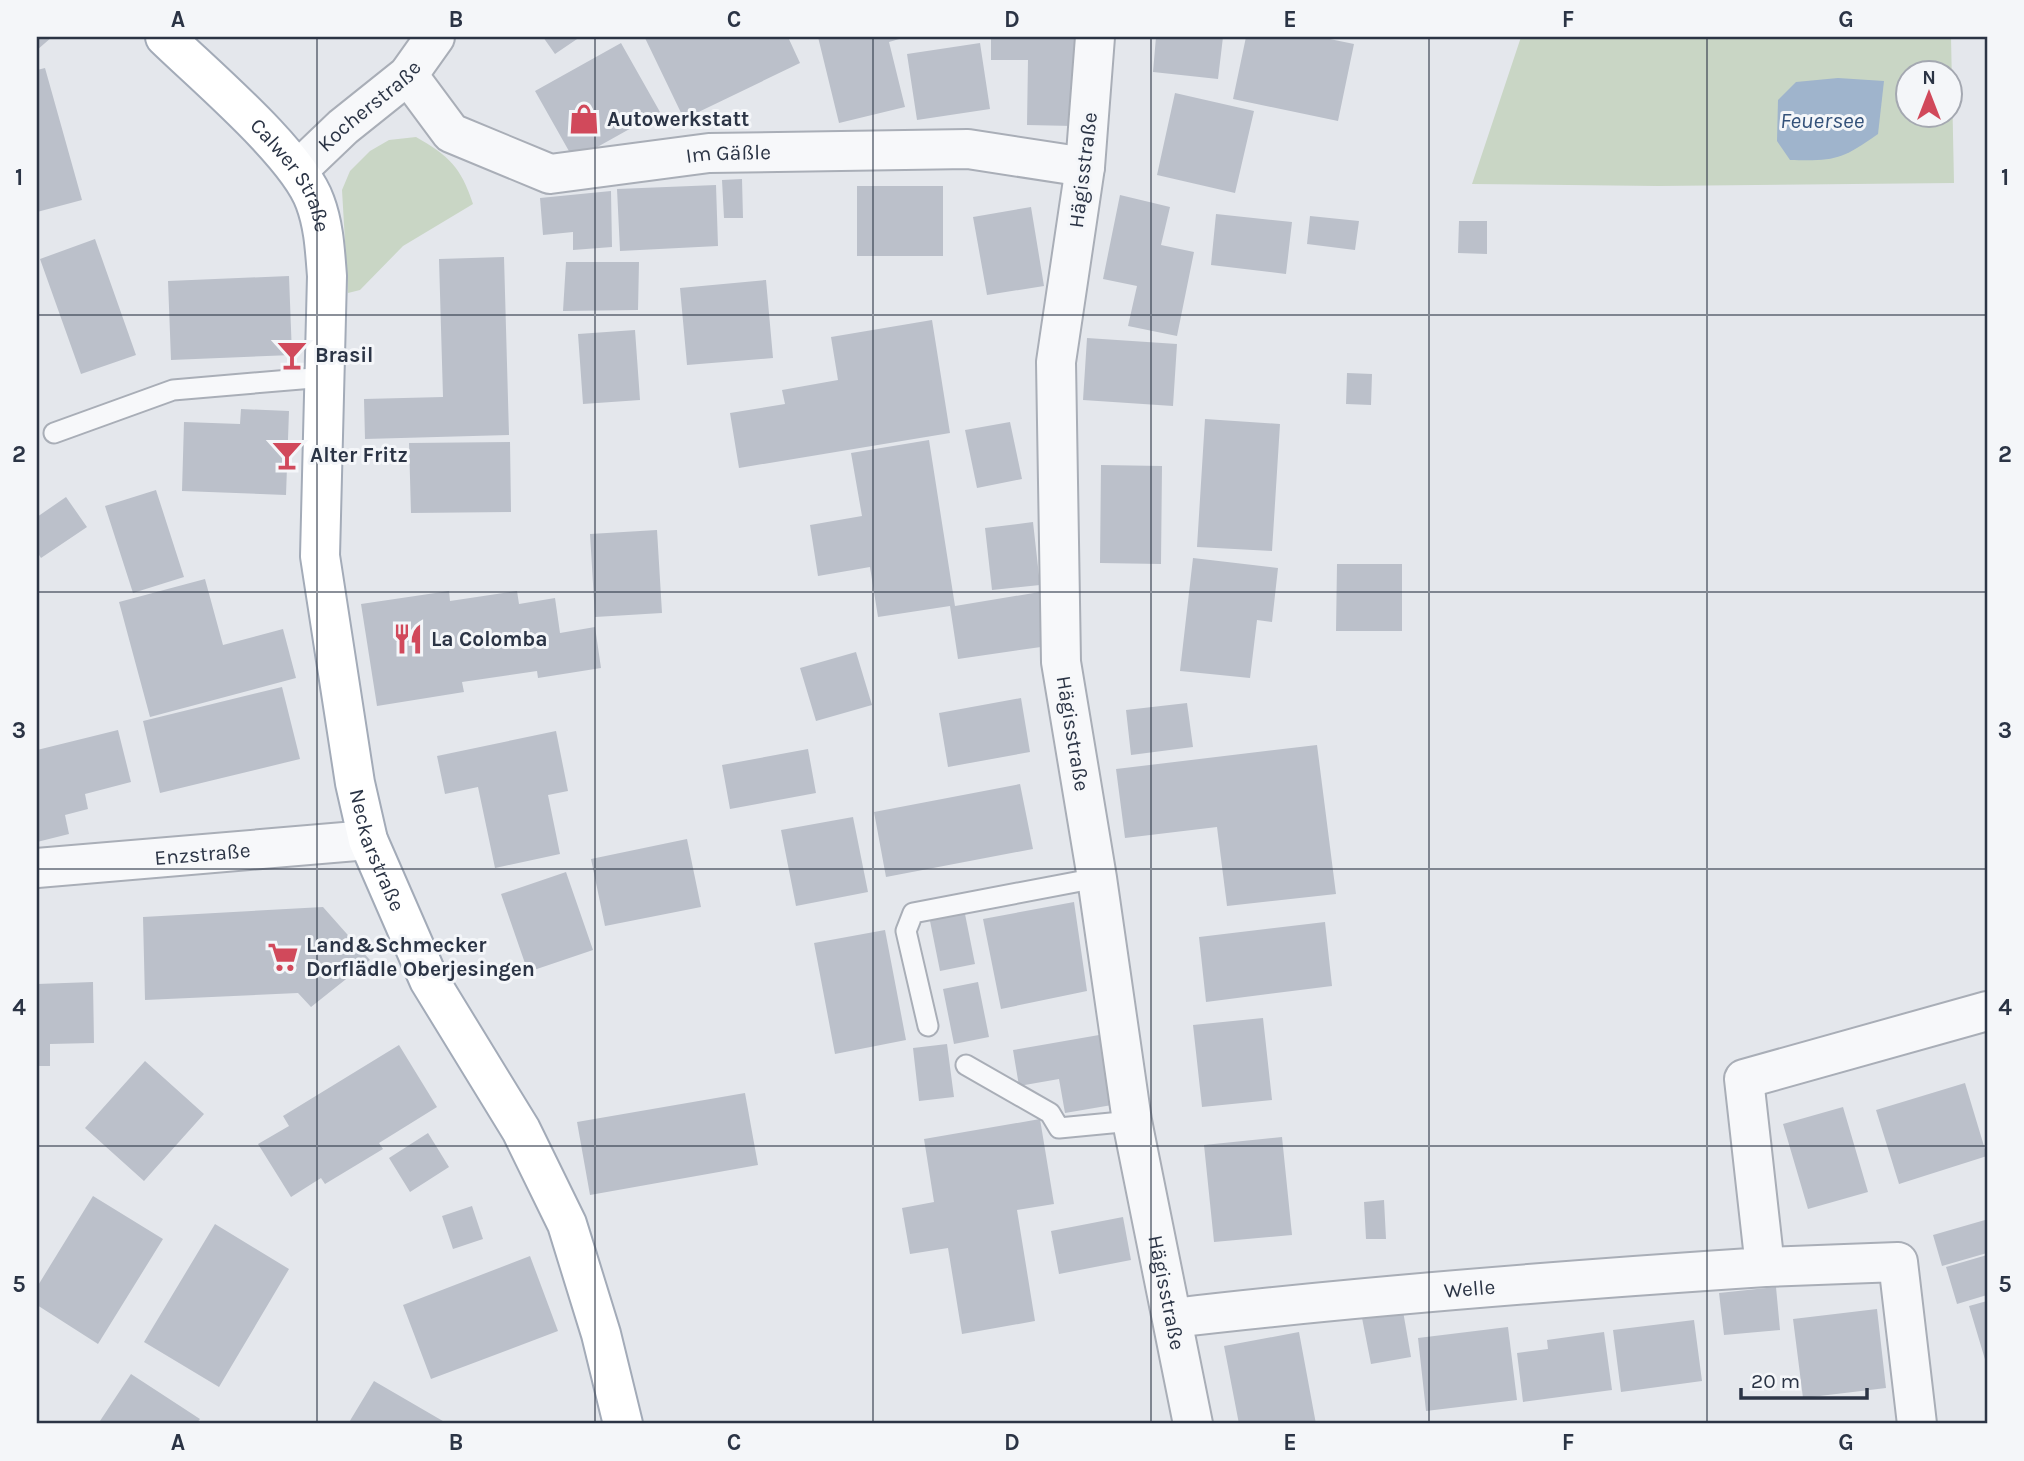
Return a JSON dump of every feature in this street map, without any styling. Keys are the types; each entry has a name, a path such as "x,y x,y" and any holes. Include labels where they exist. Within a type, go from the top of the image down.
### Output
{"main road":[{"name":"Calwer Straße","path":"164,37 298,170 315,200 323,231 327,276 326,365"},
{"name":"Neckarstraße","path":"326,365 320,556 355,783 368,840 429,980 521,1130 566,1224 601,1334 623,1424"}],"street":[{"name":"Kocherstraße","path":"298,170 343,127 408,75 435,37"},
{"name":"Hägisstraße","path":"1095,37 1085,167 1056,362 1061,662 1097,878 1132,1121 1193,1424"},
{"name":"Im Gäßle","path":"408,75 451,133 550,174 709,153 955,149 1085,167"},
{"name":"Enzstraße","path":"37,868 368,840"},
{"path":"1765,1267 1744,1079 1987,1011"},
{"name":"Welle","path":"1173,1318 1482,1286 1765,1267 1898,1262 1917,1424"}],"lane":[{"path":"54,433 173,390 326,365"},
{"path":"928,1026 906,930 913,913 1097,878"},
{"path":"966,1065 1050,1113 1059,1128 1132,1121"}],"green space":[{"path":"1521,37 1951,37 1951,60 1895,60 1895,130 1953,130 1954,183 1658,186 1472,184"},
{"path":"416,137 437,150 452,164 464,181 473,204 403,246 360,290 348,293 342,190 350,171 370,151 389,140"}],"water":[{"name":"Feuersee","path":"1838,78 1884,81 1878,134 1837,157 1790,160 1777,141 1778,100 1796,82"}],"building":[{"path":"37,37 52,37 37,50"},
{"path":"543,37 580,37 555,54"},
{"path":"788,37 800,63 684,119 645,38"},
{"path":"818,37 906,37 889,42 905,107 839,123"},
{"path":"991,37 1075,37 1073,126 1027,125 1028,60 991,60"},
{"path":"1156,37 1223,37 1218,79 1153,72"},
{"path":"1246,37 1320,37 1354,44 1338,121 1233,99"},
{"path":"621,43 660,112 574,160 535,91"},
{"path":"980,43 990,109 917,120 907,54"},
{"path":"45,68 82,200 37,212 37,70"},
{"path":"1175,93 1254,111 1235,193 1157,175"},
{"path":"742,179 743,218 724,218 722,180"},
{"path":"716,185 718,246 620,251 617,189"},
{"path":"857,186 943,186 943,256 857,256"},
{"path":"611,191 612,247 573,250 573,232 543,235 540,198"},
{"path":"1120,195 1170,207 1161,245 1194,252 1177,336 1128,326 1137,286 1103,279"},
{"path":"1031,207 1044,286 987,295 973,217"},
{"path":"1216,214 1292,222 1286,274 1211,265"},
{"path":"1310,216 1359,221 1355,250 1307,244"},
{"path":"1459,221 1487,221 1487,254 1458,253"},
{"path":"95,239 136,355 81,374 40,259"},
{"path":"504,257 509,435 365,439 364,399 443,397 439,259"},
{"path":"566,262 639,262 638,310 563,311"},
{"path":"289,276 292,355 171,360 168,281"},
{"path":"766,280 773,358 687,365 680,288"},
{"path":"932,320 950,433 739,468 730,413 785,404 782,390 838,380 831,337"},
{"path":"635,330 640,400 583,404 578,334"},
{"path":"1087,338 1177,344 1173,406 1083,400"},
{"path":"1347,373 1372,374 1371,405 1346,404"},
{"path":"241,409 289,411 286,495 182,491 184,422 240,424"},
{"path":"1205,419 1280,424 1272,551 1197,547"},
{"path":"1010,422 1022,479 977,488 965,430"},
{"path":"929,440 955,606 1040,592 1048,646 958,659 950,606 878,617 870,567 818,576 810,525 862,516 851,453"},
{"path":"510,442 511,512 411,513 409,443"},
{"path":"1101,465 1162,466 1161,564 1100,563"},
{"path":"156,490 184,577 133,593 105,506"},
{"path":"66,497 87,527 41,558 37,552 37,517"},
{"path":"1033,522 1040,585 992,590 985,528"},
{"path":"657,530 662,613 595,617 590,534"},
{"path":"1193,558 1278,568 1272,622 1257,620 1250,678 1180,671"},
{"path":"1337,564 1402,564 1402,631 1336,631"},
{"path":"205,579 223,645 283,629 296,678 150,717 119,602"},
{"path":"449,591 450,601 517,591 519,604 555,598 560,633 595,627 601,668 538,678 537,671 462,682 464,692 377,706 361,604"},
{"path":"856,652 872,705 816,721 800,668"},
{"path":"282,687 300,759 160,793 143,721"},
{"path":"1021,698 1030,752 948,767 939,713"},
{"path":"1187,703 1193,747 1131,755 1126,710"},
{"path":"118,730 131,782 85,794 88,809 65,815 69,834 37,842 37,750"},
{"path":"556,731 568,791 548,795 560,854 495,868 478,787 445,794 437,756"},
{"path":"1317,745 1336,894 1227,906 1217,827 1125,838 1116,769"},
{"path":"808,749 816,793 730,809 722,765"},
{"path":"1020,784 1033,849 886,877 874,812"},
{"path":"853,817 868,892 796,906 781,830"},
{"path":"687,839 701,907 605,926 591,859"},
{"path":"566,872 593,950 528,972 501,894"},
{"path":"1074,902 1087,991 1001,1009 983,919"},
{"path":"323,907 370,960 311,1007 298,993 145,1000 143,917"},
{"path":"964,909 975,964 940,971 929,916"},
{"path":"1325,922 1332,986 1206,1002 1199,937"},
{"path":"885,930 906,1040 835,1054 814,943"},
{"path":"93,982 94,1043 50,1044 50,1066 37,1066 37,984"},
{"path":"978,982 989,1037 954,1044 943,989"},
{"path":"1263,1018 1272,1100 1202,1107 1193,1025"},
{"path":"1099,1035 1112,1105 1065,1113 1059,1079 1019,1086 1013,1050"},
{"path":"947,1044 954,1097 919,1101 913,1048"},
{"path":"399,1045 437,1107 379,1143 383,1149 325,1184 321,1178 291,1197 258,1144 289,1126 283,1116"},
{"path":"145,1061 204,1114 144,1181 85,1128"},
{"path":"1965,1083 1987,1156 1899,1184 1876,1110"},
{"path":"745,1093 758,1165 590,1195 577,1122"},
{"path":"1843,1107 1868,1192 1808,1209 1783,1124"},
{"path":"1040,1119 1054,1204 1017,1210 1035,1321 962,1334 948,1248 910,1254 902,1208 934,1202 924,1139"},
{"path":"428,1133 449,1167 410,1192 389,1158"},
{"path":"1282,1137 1292,1235 1214,1242 1204,1145"},
{"path":"93,1196 163,1239 98,1344 37,1305 37,1287"},
{"path":"1384,1200 1386,1239 1366,1239 1364,1202"},
{"path":"472,1206 483,1239 453,1249 442,1216"},
{"path":"1123,1217 1131,1260 1059,1274 1051,1231"},
{"path":"1985,1220 1987,1253 1942,1266 1933,1235"},
{"path":"215,1224 289,1269 219,1387 144,1342"},
{"path":"1987,1255 1987,1295 1957,1304 1946,1267"},
{"path":"530,1256 558,1331 431,1379 403,1305"},
{"path":"1776,1287 1780,1330 1724,1335 1719,1293"},
{"path":"1987,1301 1987,1366 1969,1306"},
{"path":"1877,1309 1886,1388 1803,1398 1793,1319"},
{"path":"1403,1311 1411,1357 1371,1364 1362,1318"},
{"path":"1694,1320 1702,1381 1621,1392 1613,1330"},
{"path":"1508,1327 1517,1400 1426,1411 1418,1338"},
{"path":"1299,1332 1316,1424 1239,1424 1224,1346"},
{"path":"1604,1332 1612,1390 1523,1402 1517,1353 1548,1349 1547,1340"},
{"path":"131,1374 200,1419 196,1424 98,1424"},
{"path":"374,1381 448,1424 348,1424"}],"place":[{"name":"Autowerkstatt","path":"584,119"},
{"name":"Brasil","path":"292,355"},
{"name":"Alter Fritz","path":"287,455"},
{"name":"La Colomba","path":"408,639"},
{"name":"Land&Schmecker Dorflädle Oberjesingen","path":"283,957"}]}
